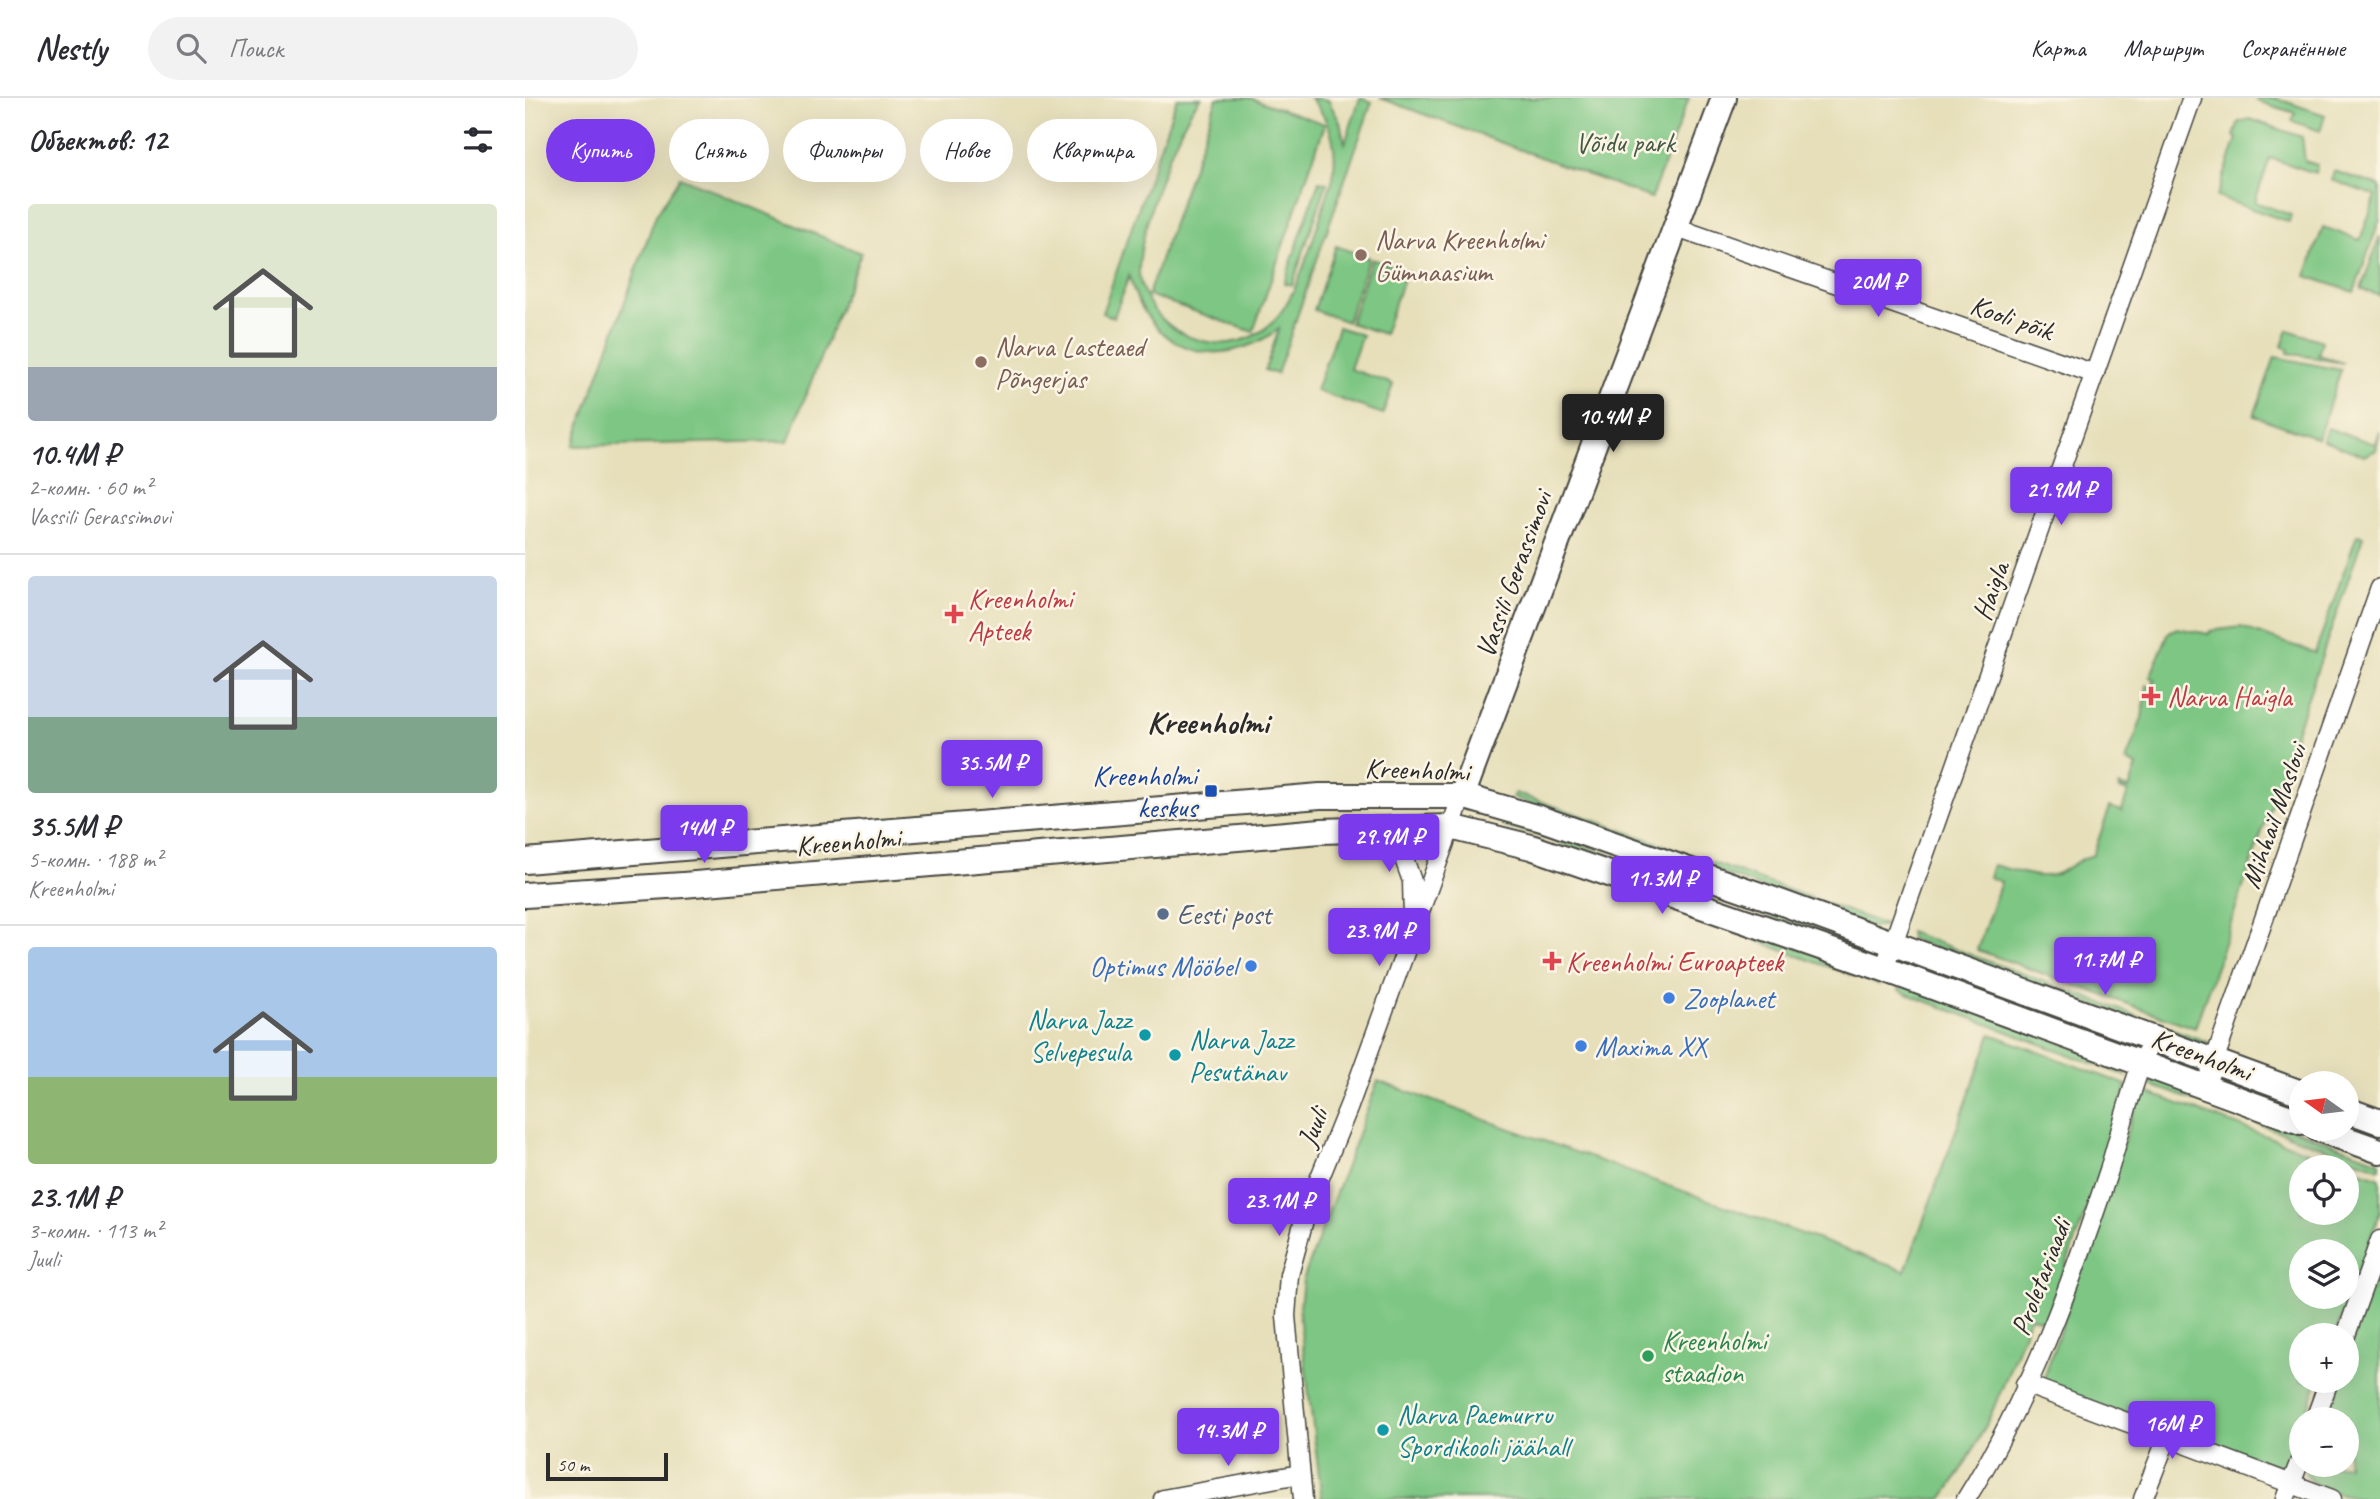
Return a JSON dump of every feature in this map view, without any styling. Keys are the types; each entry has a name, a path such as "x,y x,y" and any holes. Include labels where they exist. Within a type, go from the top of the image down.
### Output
{"main road":[{"name":"Vassili Gerassimovi","path":"1462,796 1724,98"},
{"name":"Kreenholmi","path":"525,861 1320,796 1462,796 1542,819 2289,1089"},
{"path":"1071,816 1074,852"},
{"name":"Kreenholmi","path":"525,895 683,885 1348,830 1451,827 1531,847 1884,969 2289,1118"},
{"path":"680,849 683,885"},
{"path":"2359,1114 2380,1122"},
{"path":"2352,1141 2380,1151"}],"street":[{"name":"Haigla","path":"1884,969 2192,98"},
{"name":"Kooli põik","path":"1674,227 2095,374"},
{"name":"Mihhail Maslovi","path":"2205,1087 2380,587"},
{"name":"Juuli","path":"1303,1499 1286,1316 1289,1275 1307,1209 1462,796"},
{"path":"1348,830 1403,856 1412,881 1414,929"},
{"name":"Proletariaadi","path":"1966,1499 2025,1384 2077,1259 2152,1038"},
{"path":"2350,1323 2380,1240"},
{"path":"2025,1384 2167,1438 2288,1492 2332,1499"},
{"path":"2143,1499 2167,1438"},
{"path":"1163,1499 1300,1474"}],"green space":[{"path":"1177,98 1201,98 1180,132 1158,186 1143,242 1139,265 1140,281 1149,302 1162,319 1179,332 1199,340 1220,343 1241,340 1261,332 1287,303 1310,250 1333,178 1335,156 1332,135 1324,116 1310,98 1328,100 1340,122 1345,143 1360,98 1372,102 1277,374 1265,370 1279,329 1256,343 1232,351 1210,352 1188,348 1169,338 1152,322 1139,302 1129,276 1114,317 1102,313 1148,182 1157,182 1157,155"},
{"path":"1217,98 1250,98 1325,124 1253,332 1148,295"},
{"name":"Võidu park","path":"1380,98 1689,98 1651,198"},
{"path":"2258,98 2275,98 2325,115 2320,131 2292,121 2295,113 2257,101"},
{"path":"2250,119 2302,137 2305,161 2317,165 2315,173 2270,158 2255,202 2291,215 2289,222 2217,197 2237,138 2234,136 2239,122"},
{"path":"2334,171 2380,186 2380,219 2354,292 2306,276 2323,227 2360,240 2376,196 2331,180"},
{"path":"1319,181 1327,183 1292,285 1284,283"},
{"path":"677,182 692,182 861,253 788,441 573,446 656,215"},
{"path":"2380,236 2380,296 2361,289"},
{"path":"1336,246 1369,258 1347,322 1314,310"},
{"path":"1372,259 1406,271 1384,334 1350,323"},
{"path":"1338,327 1362,335 1350,369 1393,384 1383,414 1316,391"},
{"path":"2288,330 2322,341 2318,355 2343,363 2288,353 2289,349 2282,346"},
{"path":"2275,357 2341,370 2318,438 2254,416"},
{"path":"2327,428 2375,444 2380,431 2376,450 2365,456 2323,440"},
{"path":"2357,535 2363,536 2195,1028 1977,950 2001,882 1989,877 1993,865 2026,874 2043,876 2059,873 2093,855 2110,807 2122,811 2128,792 2119,789 2119,786 2129,789 2137,766 2126,761 2142,718 2147,685 2152,686 2155,679 2150,677 2169,632 2177,628 2209,634 2210,631 2241,627 2315,653"},
{"path":"1515,793 1886,925 1871,927 1512,797"},
{"path":"1506,818 1876,948 1874,955 1533,834 1504,827"},
{"path":"1739,927 1881,978 1879,985 1735,933"},
{"path":"1909,932 2208,1042 2204,1045 1910,939"},
{"path":"1915,959 2135,1042 2132,1051 1911,970"},
{"path":"1903,985 2118,1064 2126,1076 1907,994 1899,990"},
{"path":"1991,1034 2127,1085 2113,1140 2045,1321 2030,1316 1982,1434 1942,1499 1322,1499 1299,1315 1303,1280 1378,1081 1905,1271"},
{"path":"2149,1076 2289,1128 2289,1135 2142,1082"},
{"path":"2141,1090 2318,1155 2289,1155 2289,1225 2359,1225 2359,1170 2380,1178 2380,1212 2359,1269 2359,1239 2289,1239 2289,1309 2345,1309 2339,1323 2289,1323 2289,1393 2313,1393 2308,1407 2289,1407 2289,1458 2283,1474 2042,1384"},
{"path":"2305,1141 2326,1141 2380,1161 2380,1168 2359,1160 2359,1155 2344,1155"},
{"path":"2380,1265 2380,1499 2335,1492 2313,1483 2308,1477 2359,1477 2359,1407 2327,1407 2333,1393 2359,1393 2359,1323"}],"place":[{"name":"Narva Kreenholmi Gümnaasium","path":"1361,255"},
{"name":"Narva Lasteaed Põngerjas","path":"981,362"},
{"name":"Kreenholmi Apteek","path":"954,614"},
{"name":"Narva Haigla","path":"2151,696"},
{"name":"Kreenholmi keskus","path":"1211,791"},
{"name":"Eesti post","path":"1163,914"},
{"name":"Kreenholmi Euroapteek","path":"1552,961"},
{"name":"Optimus Mööbel","path":"1251,966"},
{"name":"Zooplanet","path":"1669,998"},
{"name":"Narva Jazz Selvepesula","path":"1145,1035"},
{"name":"Maxima XX","path":"1581,1046"},
{"name":"Narva Jazz Pesutänav","path":"1175,1055"},
{"name":"Kreenholmi staadion","path":"1648,1356"},
{"name":"Narva Paemurru Spordikooli jäähall","path":"1383,1430"}],"district":[{"name":"Kreenholmi","path":"1208,722"}]}
